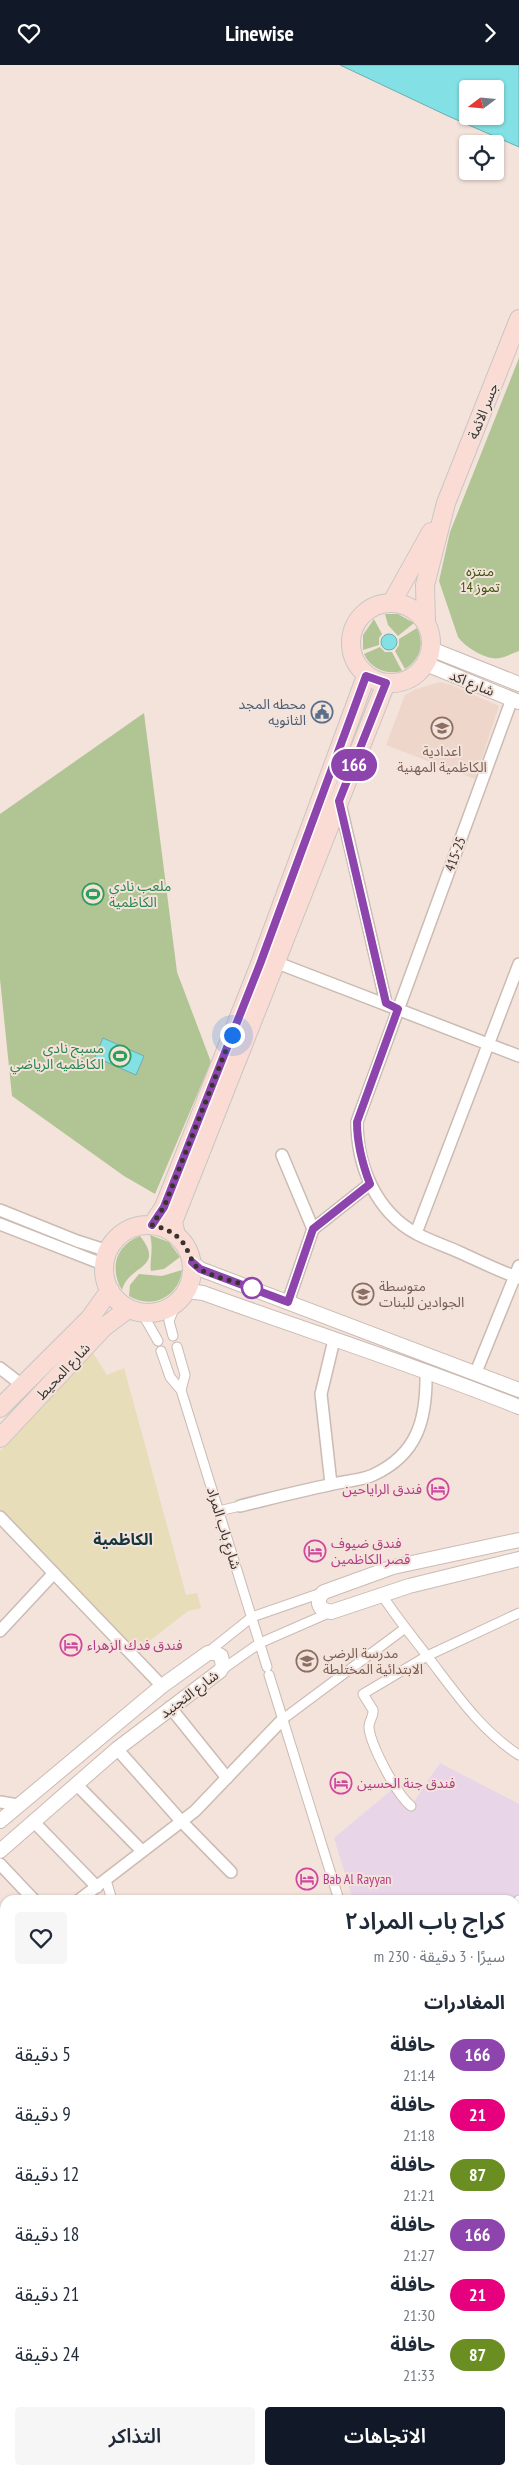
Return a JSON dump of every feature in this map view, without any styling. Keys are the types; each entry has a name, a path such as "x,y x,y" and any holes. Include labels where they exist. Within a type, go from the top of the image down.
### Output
{"main road":[{"name":"جسر الائمة","path":"392,602 407,578 446,503 519,319"},
{"name":"جسر الائمة","path":"426,621 425,585 446,503"},
{"path":"392,602 405,605 417,611 426,621 430,630 429,657 412,678 402,682 386,683 366,676 358,668 351,645 352,631 358,619 367,610 379,604 392,602"},
{"path":"152,1225 164,1207 260,964 366,676"},
{"path":"176,1235 174,1222 386,683"},
{"path":"152,1225 165,1228 176,1235 186,1247 192,1262 192,1272 187,1291 175,1306 156,1313 135,1311 118,1301 110,1290 106,1258 116,1239 126,1231 139,1226 152,1225"},
{"name":"شارع المحيط","path":"0,1408 90,1318 110,1290"},
{"name":"شارع المحيط","path":"0,1438 104,1327 135,1311"}],"street":[{"name":"شارع اكد","path":"429,657 519,684"},
{"name":"شارع اكد","path":"429,657 515,701"},
{"name":"415-25","path":"515,701 357,1122 357,1139 362,1163 370,1184 393,1216 416,1233 518,1274"},
{"path":"339,801 386,1003"},
{"path":"275,962 519,1055"},
{"path":"416,1233 519,964"},
{"path":"282,1155 313,1229"},
{"path":"288,1302 313,1229 370,1184"},
{"path":"0,1209 106,1258"},
{"path":"20,1232 24,1220"},
{"path":"0,1224 20,1232 106,1258"},
{"path":"192,1262 200,1269 476,1372 519,1390"},
{"path":"476,1372 518,1274"},
{"path":"187,1291 203,1293 426,1371 519,1407"},
{"path":"173,1336 169,1321 175,1306"},
{"path":"135,1311 158,1341"},
{"path":"331,1484 321,1394 334,1340"},
{"name":"شارع باب المراد","path":"177,1347 184,1375 181,1390"},
{"name":"شارع باب المراد","path":"161,1351 170,1377 181,1390 337,1895"},
{"path":"0,1369 22,1385"},
{"path":"219,1511 372,1475 395,1462 407,1450 416,1436 427,1401 426,1371"},
{"path":"500,1399 505,1384"},
{"path":"0,1517 162,1686"},
{"path":"206,1655 252,1617 393,1567 519,1540"},
{"path":"220,1671 260,1643 332,1612 382,1595 519,1559"},
{"path":"0,1631 54,1573"},
{"path":"327,1591 321,1594 319,1603 322,1609 332,1612"},
{"path":"382,1595 404,1629 452,1690 486,1728 519,1755"},
{"path":"411,1806 395,1787 373,1743 369,1723 373,1710 363,1694 427,1656 519,1613"},
{"path":"86,1895 182,1822 205,1801 283,1719 404,1629"},
{"name":"شارع التجنيد","path":"0,1821 162,1686 206,1655 212,1652 221,1656 223,1663 220,1671 170,1707 113,1753 0,1851"},
{"path":"170,1707 227,1778"},
{"path":"96,1742 113,1753 231,1872"},
{"path":"76,1784 142,1851"},
{"path":"0,1802 18,1805"},
{"path":"33,1821 101,1884 109,1895"},
{"path":"0,1864 29,1895"}],"shaded area":[{"name":"اعدادية الكاظمية المهنية","path":"440,682 452,685 499,706 475,779 386,745 405,695 416,689"},
{"path":"440,1763 519,1804 519,1895 351,1895 334,1838 395,1787 411,1806"}],"green space":[{"name":"منتزه 14 تموز","path":"519,358 519,651 495,658 477,652 458,637 439,581 450,532"},
{"path":"385,614 398,614 414,623 398,636 388,625"},
{"path":"374,619 382,634 379,638 379,645 363,650 363,635"},
{"path":"417,628 421,640 420,651 414,661 405,669 395,651 399,645 399,639"},
{"path":"380,647 385,652 392,652 402,671 390,672 380,670 371,664 364,654"},
{"path":"144,713 177,972 211,1062 155,1194 124,1176 12,1096 0,979 0,814"},
{"path":"150,1235 169,1242 180,1257 164,1269 151,1271 152,1245"},
{"path":"140,1236 147,1247 148,1261 131,1275 122,1290 116,1274 117,1258 125,1245"},
{"path":"182,1270 176,1287 163,1298 147,1302 129,1296 130,1285 139,1274 162,1276"}],"sand":[{"path":"93,1353 107,1375 124,1368 186,1595 197,1593 201,1608 188,1611 135,1652 0,1509 0,1451"}],"water":[{"path":"340,65 519,65 519,147 504,140 504,135 492,135 469,125 504,125 504,80 459,80 459,121"},
{"path":"389,634 397,642 389,650 381,642"},
{"name":"مسبح نادي الكاظميه الرياضي","path":"103,1038 144,1056 136,1075 95,1057"}],"bus line":[{"name":"166","path":"152,1225 164,1207 260,964 366,676 386,683 339,801 386,1003 398,1009 357,1122 357,1139 362,1163 370,1184 313,1229 288,1302 200,1269 192,1262"}],"place":[{"name":"محطه المجد الثانويه","path":"322,712"},
{"name":"اعدادية الكاظمية المهنية","path":"442,728"},
{"name":"ملعب نادي الكاظمية","path":"93,894"},
{"name":"مسبح نادي الكاظميه الرياضي","path":"120,1056"},
{"name":"متوسطة الجوادين للبنات","path":"363,1294"},
{"name":"فندق الراياحين","path":"438,1489"},
{"name":"فندق ضيوف قصر الكاظمين","path":"315,1551"},
{"name":"فندق فدك الزهراء","path":"71,1645"},
{"name":"مدرسة الرضي الابتدائية المختلطة","path":"307,1661"},
{"name":"فندق جنة الحسين","path":"341,1783"},
{"name":"Bab Al Rayyan","path":"307,1879"}],"district":[{"name":"الكاظمية","path":"123,1539"}],"route":[{"path":"232,1035 164,1207 152,1225 165,1228 176,1235 186,1247 192,1262 200,1269 252,1288"}]}
